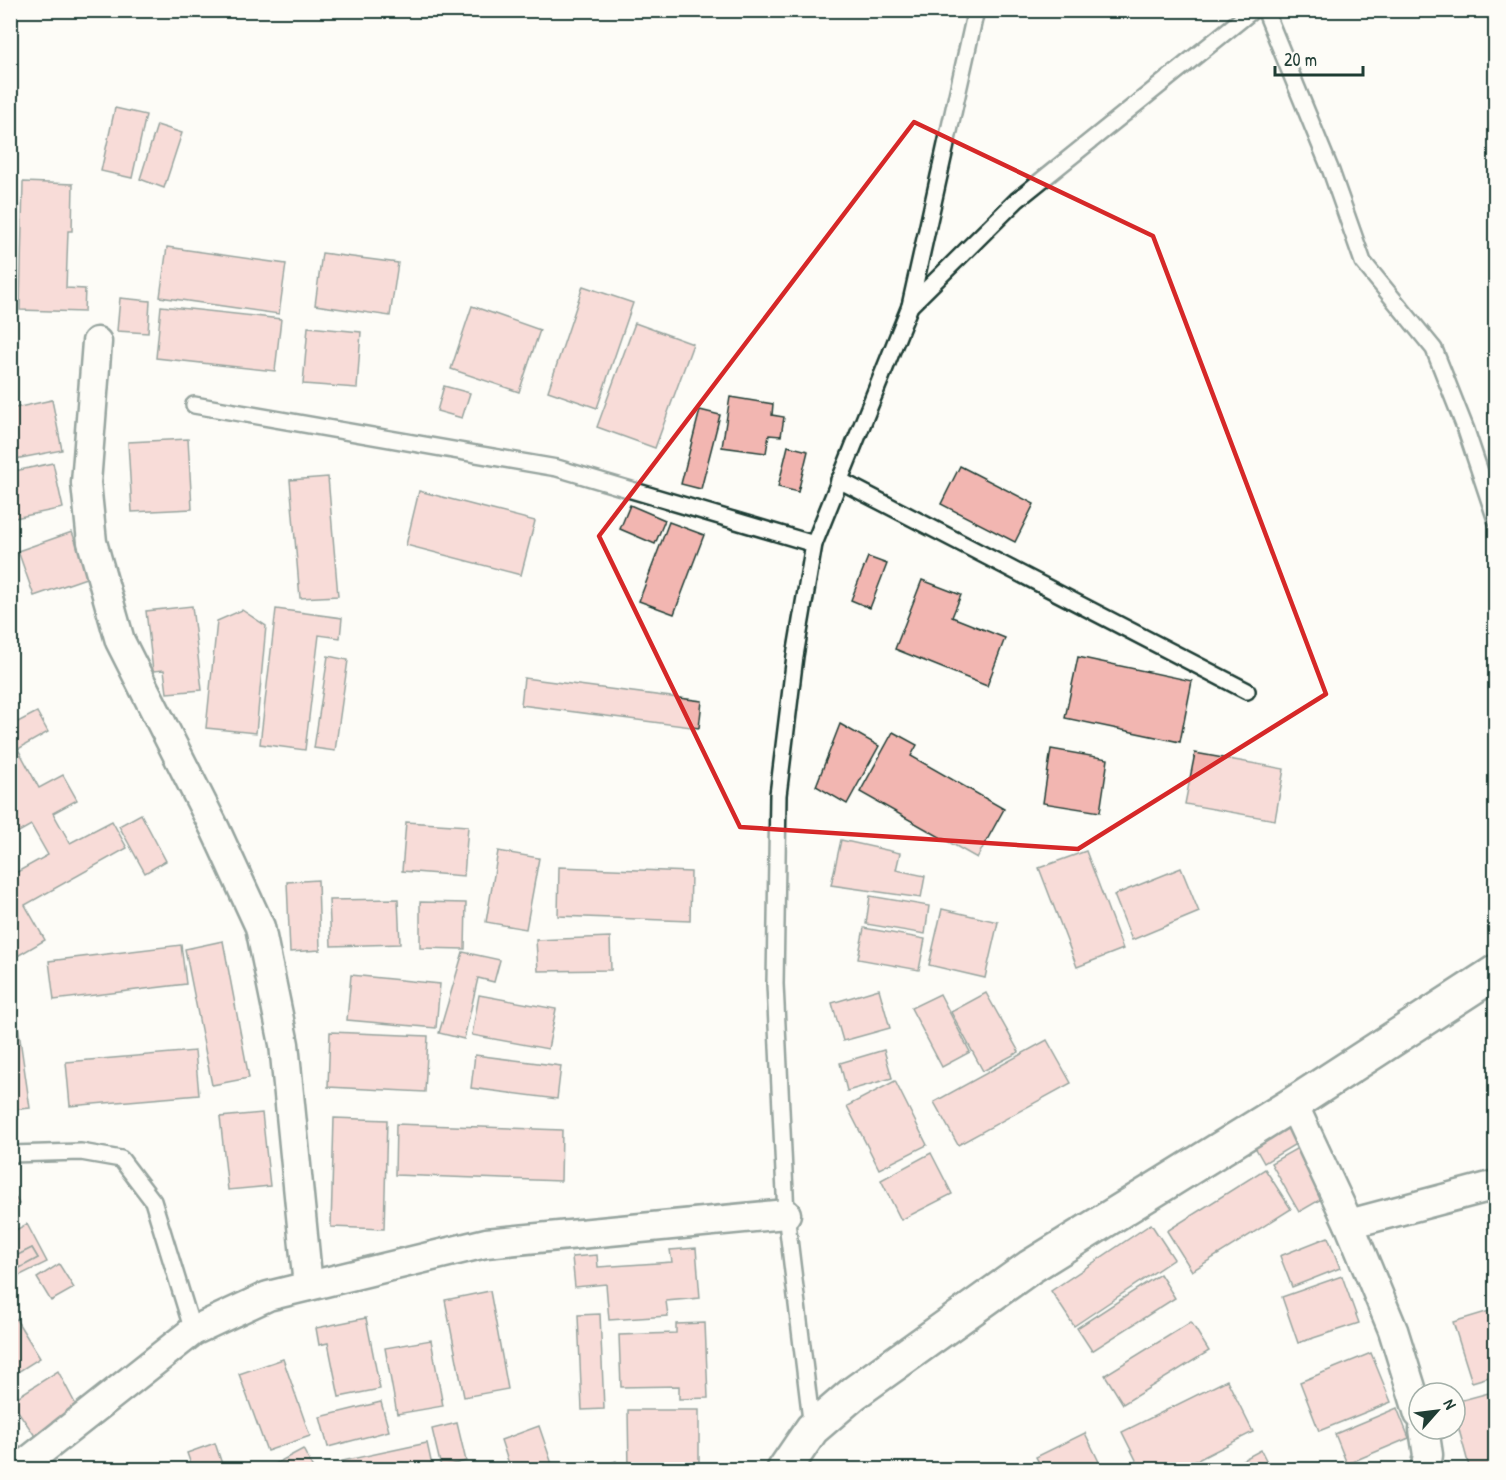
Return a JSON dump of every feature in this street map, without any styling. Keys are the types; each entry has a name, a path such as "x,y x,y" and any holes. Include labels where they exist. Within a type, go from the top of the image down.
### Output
{"street":[{"path":"97,342 87,483 92,542 120,641 215,829 260,927 284,1044 308,1286"},
{"path":"784,1470 812,1430 854,1392 1030,1267 1293,1104 1496,972"},
{"path":"1293,1104 1349,1224 1393,1330 1409,1381"},
{"path":"1349,1224 1496,1185"},
{"path":"17,1470 193,1331 268,1296 486,1243 786,1214"},
{"path":"1425,1470 1428,1455 1426,1441"}],"lane":[{"path":"812,1430 786,1214 776,984 778,795 795,656 814,544 910,306 976,10"},
{"path":"910,306 1017,200 1253,10"},
{"path":"1265,10 1331,171 1363,262 1434,349 1466,430 1496,520"},
{"path":"194,405 557,468 814,544"},
{"path":"839,480 1247,691"},
{"path":"10,1154 81,1152 121,1159 153,1201 193,1331"}],"highlighted area":[{"path":"914,122 1153,236 1326,694 1078,849 740,827 599,536"}],"building":[{"path":"115,108 146,115 132,178 101,171"},
{"path":"157,125 182,133 164,188 140,179"},
{"path":"23,182 73,184 72,231 68,231 66,288 85,289 84,312 20,310"},
{"path":"167,247 286,264 279,314 160,297"},
{"path":"322,253 398,263 390,316 315,305"},
{"path":"583,286 633,303 597,408 548,391"},
{"path":"120,298 150,301 148,333 117,331"},
{"path":"161,306 281,319 275,371 156,358"},
{"path":"472,306 540,330 519,392 451,369"},
{"path":"635,323 693,344 655,448 597,427"},
{"path":"308,327 361,332 357,388 303,384"},
{"path":"444,386 470,393 462,418 437,411"},
{"path":"730,397 773,404 772,415 784,417 781,436 769,435 766,453 722,447"},
{"path":"52,400 62,450 10,460 10,409"},
{"path":"700,410 720,415 701,489 681,484"},
{"path":"188,439 192,509 132,512 128,442"},
{"path":"788,446 808,451 798,492 778,487"},
{"path":"53,463 63,508 10,519 10,472"},
{"path":"960,466 1034,504 1015,542 941,504"},
{"path":"328,477 338,596 300,598 290,480"},
{"path":"419,491 535,521 521,575 406,545"},
{"path":"630,505 665,520 655,544 620,529"},
{"path":"669,522 704,535 674,614 639,601"},
{"path":"72,532 89,577 34,596 18,551"},
{"path":"868,557 887,564 870,608 851,600"},
{"path":"922,580 961,595 952,617 1005,638 987,686 895,649"},
{"path":"192,606 202,690 167,693 164,670 153,671 146,611"},
{"path":"276,609 342,618 340,638 319,635 305,750 260,744"},
{"path":"242,610 266,626 256,733 206,728 217,621"},
{"path":"328,656 348,660 335,751 314,748"},
{"path":"1078,657 1192,681 1180,742 1065,718"},
{"path":"524,678 702,701 699,728 521,705"},
{"path":"37,712 48,732 18,749 39,788 63,775 77,800 53,813 70,843 112,821 127,848 25,905 45,940 14,958 10,952 10,876 48,855 31,825 10,837 10,801 16,797 10,787 10,726"},
{"path":"840,724 879,746 847,804 816,786"},
{"path":"893,732 917,745 911,756 1004,809 977,858 860,792"},
{"path":"1051,749 1108,759 1100,812 1043,803"},
{"path":"1195,753 1284,769 1275,820 1185,804"},
{"path":"141,814 166,861 145,873 119,826"},
{"path":"406,822 468,826 464,876 402,871"},
{"path":"841,840 900,853 896,870 925,876 921,898 831,885"},
{"path":"498,851 539,858 526,929 486,922"},
{"path":"1086,851 1123,949 1077,967 1039,868"},
{"path":"559,867 691,872 690,921 558,916"},
{"path":"1181,868 1199,912 1132,940 1114,895"},
{"path":"318,880 320,950 290,952 287,882"},
{"path":"870,896 929,906 925,934 866,924"},
{"path":"398,899 400,944 331,946 329,900"},
{"path":"420,902 466,903 465,949 420,948"},
{"path":"942,909 998,922 985,978 929,965"},
{"path":"864,928 925,939 919,970 858,959"},
{"path":"610,937 611,970 538,971 536,940"},
{"path":"223,941 249,1078 212,1085 185,949"},
{"path":"181,945 186,984 54,1000 49,961"},
{"path":"463,952 500,960 494,982 478,978 464,1039 439,1033"},
{"path":"10,970 30,1108 10,1110"},
{"path":"351,975 440,984 436,1028 347,1020"},
{"path":"879,989 890,1028 843,1041 832,1003"},
{"path":"986,993 1019,1052 983,1071 951,1012"},
{"path":"940,994 970,1052 942,1067 911,1008"},
{"path":"479,995 556,1009 548,1049 472,1035"},
{"path":"330,1032 428,1036 425,1092 328,1087"},
{"path":"1047,1040 1071,1083 958,1145 934,1102"},
{"path":"884,1050 892,1078 847,1091 840,1063"},
{"path":"195,1051 199,1095 70,1106 66,1062"},
{"path":"475,1055 561,1066 557,1099 471,1088"},
{"path":"895,1081 927,1145 879,1169 847,1106"},
{"path":"262,1113 270,1186 228,1190 220,1117"},
{"path":"1285,1117 1299,1142 1264,1163 1250,1138"},
{"path":"334,1118 387,1120 384,1229 331,1227"},
{"path":"396,1124 562,1130 561,1181 395,1175"},
{"path":"1303,1145 1330,1194 1299,1212 1271,1163"},
{"path":"931,1153 952,1194 901,1220 881,1180"},
{"path":"1265,1169 1291,1209 1192,1271 1167,1231"},
{"path":"10,1187 19,1204 10,1209"},
{"path":"27,1224 47,1262 10,1280 10,1273 38,1258 32,1248 10,1259 10,1233"},
{"path":"1151,1224 1174,1259 1074,1326 1051,1291"},
{"path":"1328,1237 1340,1268 1292,1287 1280,1256"},
{"path":"32,1248 38,1258 10,1273 10,1259"},
{"path":"696,1248 700,1298 666,1301 668,1316 609,1320 606,1284 575,1287 572,1257 597,1255 598,1267 672,1262 670,1250"},
{"path":"59,1264 74,1288 51,1301 37,1278"},
{"path":"1160,1274 1175,1298 1092,1351 1077,1328"},
{"path":"1342,1276 1359,1323 1298,1343 1282,1297"},
{"path":"490,1291 508,1389 464,1397 445,1300"},
{"path":"1496,1309 1496,1375 1472,1382 1453,1322"},
{"path":"600,1314 604,1409 582,1410 578,1315"},
{"path":"14,1316 40,1358 10,1377 10,1319"},
{"path":"366,1318 380,1389 339,1397 328,1343 319,1345 316,1328"},
{"path":"1191,1322 1209,1351 1123,1404 1105,1375"},
{"path":"705,1323 708,1398 679,1399 679,1386 621,1387 619,1335 676,1333 676,1324"},
{"path":"431,1340 443,1406 397,1414 385,1348"},
{"path":"1371,1353 1391,1402 1319,1431 1300,1382"},
{"path":"283,1359 310,1436 267,1451 239,1374"},
{"path":"58,1371 78,1409 37,1439 11,1401"},
{"path":"1227,1380 1253,1432 1178,1470 1141,1470 1122,1432"},
{"path":"1496,1391 1496,1464 1470,1470 1462,1441 1467,1441 1467,1399"},
{"path":"381,1402 389,1431 328,1447 320,1417"},
{"path":"1397,1408 1407,1433 1407,1439 1347,1464 1335,1434"},
{"path":"628,1410 699,1410 699,1470 629,1470"},
{"path":"457,1423 466,1461 441,1467 432,1429"},
{"path":"539,1426 554,1470 511,1470 501,1440"},
{"path":"1085,1433 1103,1470 1043,1470 1036,1457"},
{"path":"215,1443 224,1470 193,1470 187,1453"},
{"path":"427,1443 433,1470 343,1470 342,1461"},
{"path":"303,1449 314,1470 264,1470"},
{"path":"1261,1450 1271,1470 1224,1470"},
{"path":"616,1461 620,1470 593,1470"},
{"path":"995,1464 998,1470 984,1470"}]}
